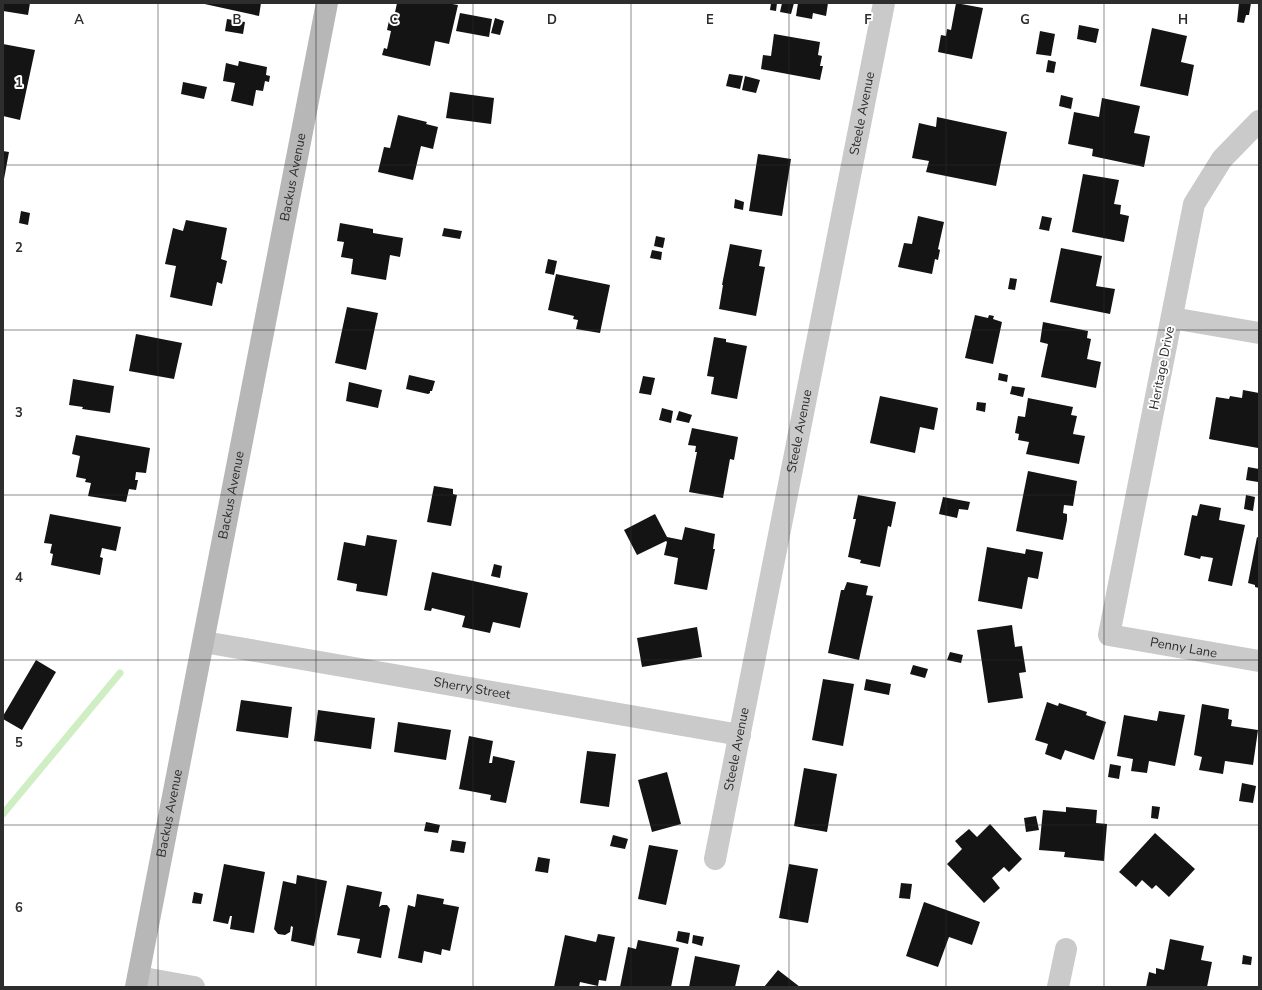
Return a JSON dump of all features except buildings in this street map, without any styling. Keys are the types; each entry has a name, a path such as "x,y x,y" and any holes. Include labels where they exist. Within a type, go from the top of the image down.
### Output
{"street":[{"name":"Backus Avenue","path":"137,982 327,3"},
{"name":"Steele Avenue","path":"715,859 884,3"},
{"name":"Heritage Drive","path":"1109,635 1194,204 1222,159 1259,121"},
{"path":"1172,318 1259,333"},
{"name":"Penny Lane","path":"1109,635 1259,661"},
{"name":"Sherry Street","path":"204,642 740,735"},
{"path":"1058,987 1066,949"},
{"path":"137,982 194,987"}],"waterway":[{"path":"3,814 120,673"}]}
